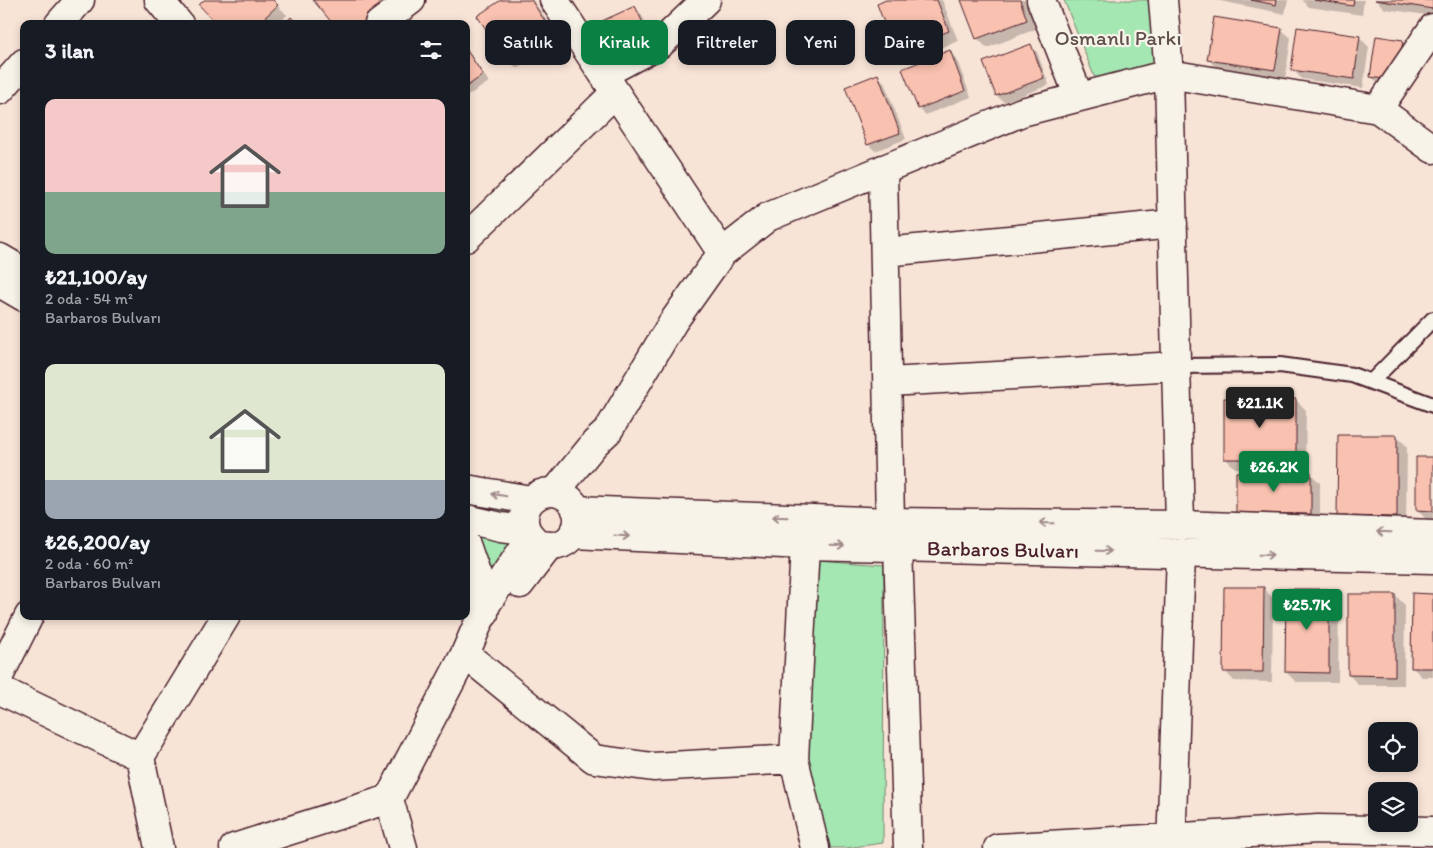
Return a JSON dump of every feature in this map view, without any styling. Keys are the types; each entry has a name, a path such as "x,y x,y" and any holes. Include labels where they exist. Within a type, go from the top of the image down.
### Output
{"street":[{"path":"62,20 80,0"},
{"path":"160,0 176,20"},
{"path":"384,20 411,0"},
{"path":"554,0 722,253"},
{"path":"470,234 609,84 661,43 706,0"},
{"path":"1041,0 1079,97"},
{"path":"1163,0 1169,74 1178,366 1180,525"},
{"path":"1378,109 1433,28"},
{"path":"470,520 501,527 558,545 562,508 607,450 608,431 673,322 722,253 768,217 1022,112 1169,74 1378,109 1433,150"},
{"path":"883,169 890,522"},
{"path":"885,252 1173,224"},
{"path":"0,258 20,270"},
{"path":"0,283 20,295"},
{"path":"888,382 1178,366"},
{"name":"Barbaros Bulvarı","path":"470,490 562,508 805,546 1433,559"},
{"path":"535,537 524,514 562,508"},
{"name":"Barbaros Bulvarı","path":"562,508 890,522 1180,525 1433,534"},
{"path":"403,848 389,799 465,654 487,603 535,537"},
{"path":"805,546 794,759 815,848"},
{"path":"898,547 908,848"},
{"path":"1171,843 1181,553"},
{"path":"470,556 479,582 482,618"},
{"path":"0,674 28,620"},
{"path":"159,848 140,757 224,620"},
{"path":"465,654 594,759 653,767 794,759"},
{"path":"0,690 140,757"},
{"path":"234,848 389,799"},
{"path":"998,848 1171,843 1318,829 1432,829"}],"lane":[{"path":"1371,382 1433,319"},
{"path":"1178,366 1280,365 1352,375 1433,405"}],"green space":[{"name":"Osmanlı Parkı","path":"1064,0 1149,0 1159,55 1155,65 1104,81 1094,76"},
{"path":"470,497 519,503 513,523 470,510"},
{"path":"471,533 515,544 490,588"},
{"path":"804,559 884,565 883,843 846,848 825,848 794,759"}],"building":[{"path":"204,0 273,0 278,5 262,20 213,20 199,5"},
{"path":"313,0 375,0 382,7 367,20 330,20"},
{"path":"501,0 531,0 544,20 485,20 485,28 477,16"},
{"path":"886,0 937,0 949,31 943,33 943,20 883,20 877,4"},
{"path":"961,0 1020,0 1027,20 976,39"},
{"path":"1251,0 1277,0 1276,5"},
{"path":"1314,0 1354,0 1353,6"},
{"path":"1375,0 1433,0 1433,9"},
{"path":"635,6 642,20 604,20"},
{"path":"1214,17 1282,28 1275,70 1207,60"},
{"path":"1297,27 1360,36 1354,79 1291,70"},
{"path":"1376,36 1403,40 1397,81 1370,77"},
{"path":"1031,44 1044,78 996,96 983,62"},
{"path":"950,50 965,91 918,109 902,69 912,65 943,65 943,53"},
{"path":"470,55 483,75 470,84"},
{"path":"878,74 900,133 867,145 845,87"},
{"path":"1224,398 1296,399 1296,459 1224,459"},
{"path":"1338,435 1397,435 1397,517 1337,516"},
{"path":"1416,457 1433,457 1433,511 1416,510"},
{"path":"1236,472 1311,472 1311,514 1236,513"},
{"path":"1224,587 1264,587 1263,672 1223,672"},
{"path":"1286,589 1329,589 1329,673 1285,672"},
{"path":"1412,593 1433,594 1433,668 1411,668"},
{"path":"1348,594 1395,594 1395,676 1348,675"}]}
